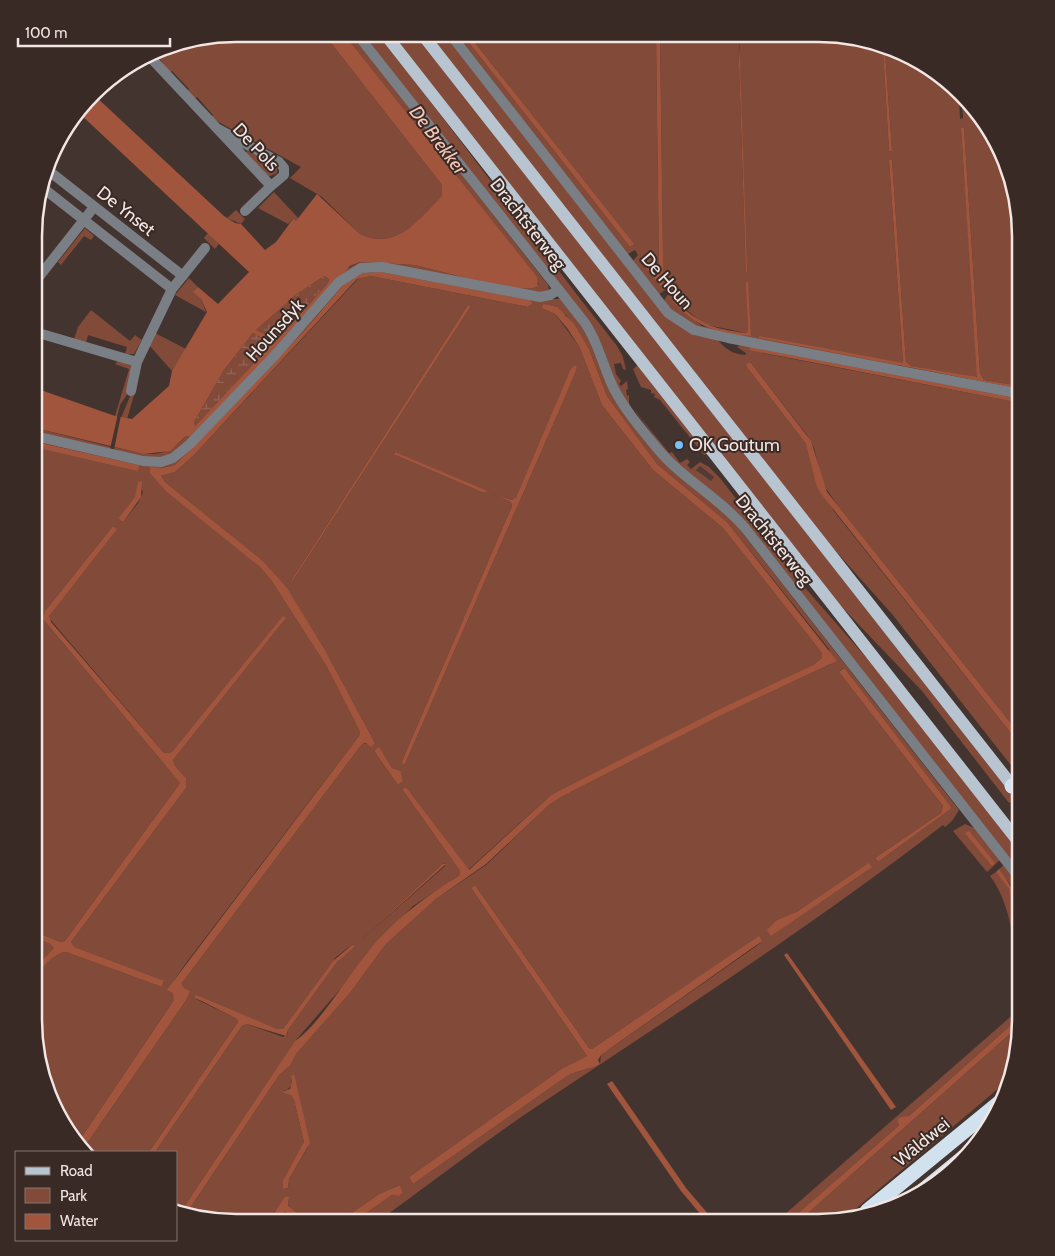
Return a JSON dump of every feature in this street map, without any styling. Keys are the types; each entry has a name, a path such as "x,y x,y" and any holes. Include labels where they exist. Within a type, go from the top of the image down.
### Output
{"highway":[{"name":"Wâldwei","path":"874,1205 989,1111"}],"main road":[{"name":"Drachtsterweg","path":"391,42 1012,834"},
{"name":"Drachtsterweg","path":"428,42 1012,782"}],"street":[{"name":"Drachtsterweg","path":"363,42 591,332 614,388 646,433 674,466 722,503 745,528 1012,869"},
{"name":"De Houn","path":"456,42 668,313 685,326 728,338 1012,392"},
{"name":"De Pols","path":"154,61 272,186"},
{"name":"De Pols","path":"218,129 282,165 284,175 245,211"},
{"name":"De Ynset","path":"53,174 183,276"},
{"name":"De Ynset","path":"48,192 172,289"},
{"path":"42,273 94,206"},
{"path":"131,391 137,362 172,289 206,248"},
{"name":"Hounsdyk","path":"42,438 143,461 161,462 173,458 190,444 270,360 339,282 361,268 382,267 540,296 550,295 558,290"},
{"path":"42,334 137,362"}],"shaded area":[{"path":"699,465 714,477 711,482 696,470"}],"green space":[{"path":"237,42 330,42 442,185 442,196 416,222 396,236 385,239 360,234 322,197 290,178 301,167 211,118 213,115 197,97 194,99 187,91 189,89 172,71 169,73 159,58 199,46"},
{"path":"350,42 358,42 548,285 549,290 546,293 360,267 189,442 161,460 114,451 114,447 135,452 161,453 178,444 186,436 190,437 345,270 360,262 415,265 485,283 535,287 539,284 492,221"},
{"path":"369,42 384,42 617,346 623,357 626,370 623,369 621,363 614,364 616,374 621,381 619,384 621,386 627,381 628,389 626,390 627,396 629,395 629,406 617,387 602,345"},
{"path":"398,42 421,42 1012,795 1012,801 1009,803 922,691 840,605"},
{"path":"435,42 452,42 655,301 718,340 723,346 745,355 746,353 737,347 743,343 1012,394 1012,397 752,351 1012,401 1012,725 838,506 823,484 814,448 807,435 751,363 746,366 806,444 833,510 1012,735 1012,767 892,614 823,537"},
{"path":"459,42 468,42 630,247 633,244 474,42 656,42 659,272 654,272 643,257 639,260 661,287 663,255 660,42 738,42 746,272 739,42 818,42 844,44 883,54 889,151 892,151 885,54 916,68 956,99 959,103 960,119 963,118 962,107 972,118 987,140 998,162 1006,186 1012,224 1012,385 984,380 980,373 964,128 961,129 978,375 975,378 911,366 906,362 892,160 889,161 903,363 897,363 897,366 751,340 687,324 663,302 668,294 665,290 658,295 632,262 638,255 635,250 626,255","holes":["747,282 751,336 702,326 671,300 673,298 703,324 746,333 748,330"]},
{"path":"247,151 277,166 277,173 268,177 246,153"},
{"path":"274,192 299,219 295,222 293,219 288,224 258,208"},
{"path":"236,210 245,219 241,224 227,218"},
{"path":"85,228 94,236 91,240 84,236 61,265 58,262"},
{"path":"208,233 219,244 215,249 204,238"},
{"path":"370,269 540,299 560,299 588,334 643,435 726,512 959,810 952,821 945,827 943,825 843,899 742,970 516,1121 388,1214 365,1214 392,1195 399,1196 403,1193 400,1185 379,1194 350,1214 297,1214 288,1208 289,1198 273,1214 237,1214 190,1208 280,1074 291,1065 296,1054 350,993 386,944 436,899 486,865 549,805 561,797 724,714 831,664 829,649 727,522 657,464 607,396 589,349 566,315 546,310 555,314 579,346 602,405 653,470 723,528 822,653 822,658 813,665 551,795 468,870 406,787 402,789 460,871 460,875 413,906 366,954 343,986 296,1040 184,1206 178,1204 178,1151 156,1151 242,1026 247,1024 283,1037 287,1035 288,1030 337,962 353,944 336,957 283,1029 277,1029 194,998 237,1019 238,1022 150,1151 94,1151 87,1143 187,999 190,991 183,987 182,983 362,744 375,743 325,650 288,591 262,560 165,482 161,476 175,472 194,455 358,279 371,276 528,307 531,305 370,272 344,284 305,330 175,465 151,468 156,479 260,567 271,580 327,667 360,732 359,736 170,986 175,996 174,1000 82,1137 68,1116 57,1094 49,1070 44,1045 42,1019 42,968 52,958 66,952 162,987 164,982 73,947 71,942 186,788 186,778 175,766 173,760 286,618 172,752 164,753 49,618 50,613 114,526 45,611 43,619 180,783 65,941 60,942 42,934 42,448 139,465 42,443 42,439 166,463 339,285","holes":["468,305 471,306 292,582","577,368 405,764 402,761 512,506 511,502 492,494 512,500 516,499 570,370","394,452 486,490 484,493 393,454","138,482 143,492 138,503 124,521 137,493","843,668 952,808 878,862 875,858 941,813 943,806 839,672","379,748 392,768 401,771 403,781 398,785 374,751","445,863 445,866 361,940","475,885 589,1048 592,1049 690,983 762,942 601,1055 600,1064 567,1076 413,1184 409,1177 563,1068 587,1056 471,888","822,896 771,936 777,920 797,913","291,1076 308,1147 289,1179 288,1188 284,1189 304,1142 294,1100 291,1095 283,1091 292,1085"]},
{"path":"324,276 329,279 328,283 276,340 256,330 297,294"},
{"path":"189,278 198,287 194,292 201,299 206,312 175,295"},
{"path":"91,310 130,341 135,335 142,340 134,354 125,354 127,347 88,335 86,343 74,339 78,327"},
{"path":"155,333 186,349 172,371 149,345"},
{"path":"253,333 269,341 270,346 195,426 194,422 224,370"},
{"path":"118,361 132,366 128,393 120,405 117,417 115,416 129,369 115,364"},
{"path":"638,365 707,454 704,455 660,400 654,397 655,394 651,393 651,390 641,387 633,369"},
{"path":"131,394 134,395 127,419 121,418"},
{"path":"632,407 669,453 672,452 680,463 687,459 690,462 687,465 691,469 700,462 709,467 720,478 806,589 878,671 1012,842 1012,862 732,507 677,464","holes":["700,466 714,477 711,481 696,470"]},
{"path":"42,430 111,447 110,450 42,435"},
{"path":"965,824 977,829 1000,860 987,872 953,831"},
{"path":"1004,865 1012,875 1012,887 999,869"},
{"path":"996,872 1010,891 1012,898 1012,930 1004,901 990,876"},
{"path":"42,940 54,948 42,960"},
{"path":"1012,1016 1012,1024 909,1116 897,1120 899,1125 896,1128 797,1214 785,1214"},
{"path":"1012,1032 1009,1057 1000,1087 854,1210 807,1214"}],"water":[{"path":"330,42 350,42 537,277 538,286 517,288 485,283 415,265 360,262 350,266 288,336 190,437 186,436 170,451 144,454 42,430 42,390 115,416 132,419 169,386 172,371 207,312 201,299 193,292 198,287 218,304 249,272 84,117 99,99 224,216 235,223 241,224 265,250 276,242 293,219 296,221 317,194 360,234 385,239 396,236 406,230 442,196 442,185","holes":["324,276 329,279 328,283 277,340 256,330 297,294","253,333 268,341 270,346 195,426 194,422 224,370"]},
{"path":"468,42 474,42 634,244 630,247"},
{"path":"656,42 660,42 663,255 663,285 661,287 639,260 643,257 654,272 659,272"},
{"path":"738,42 740,59 746,272"},
{"path":"883,54 885,54 892,151 889,151"},
{"path":"961,128 964,128 980,373 984,380 1012,385 1012,387 759,338 759,336 903,363 889,160 892,160 906,362 911,366 977,377"},
{"path":"380,272 530,300 532,304 528,307 371,276 357,279 194,455 175,472 161,476 165,482 262,560 287,588 325,650 375,743 371,747 366,743 362,744 182,983 183,987 190,991 187,999 87,1143 82,1137 174,1000 173,993 167,990 359,736 360,732 327,667 271,580 260,567 167,492 150,473 150,467 162,468 175,465 305,330 344,284 362,273"},
{"path":"746,282 748,282 751,336 727,333 707,327 689,317 671,300 673,298 698,319 714,327 746,333 748,330"},
{"path":"543,304 557,307 574,324 589,349 607,396 657,464 727,522 837,661 724,714 561,797 549,805 486,864 436,899 386,944 350,993 296,1054 291,1065 280,1074 190,1208 184,1206 295,1041 323,1012 367,953 410,910 460,875 460,871 402,789 406,787 469,870 551,795 720,709 813,665 822,658 822,653 723,528 653,470 602,405 579,346 567,328 555,314 542,308"},
{"path":"468,305 471,306 292,582 291,581"},
{"path":"750,347 1012,397 1012,401 749,350"},
{"path":"747,363 751,363 811,441 827,492 1012,725 1012,735 822,495 817,487 806,444 746,366"},
{"path":"575,365 577,368 569,388 405,764 403,764 402,761 512,506 511,502 492,494 512,500 516,498 570,370"},
{"path":"42,443 139,465 138,471 42,449"},
{"path":"395,452 487,491 484,493 393,454"},
{"path":"142,481 141,497 124,521 121,521 119,518 135,497 138,482"},
{"path":"113,526 117,529 49,616 51,622 164,753 172,752 283,616 286,618 173,760 175,766 186,778 186,788 71,942 74,947 164,981 162,987 66,952 52,958 42,968 42,960 54,948 42,940 42,934 60,942 65,941 180,783 43,619 45,611"},
{"path":"844,668 952,808 878,862 875,858 941,813 943,806 839,672"},
{"path":"379,747 392,768 401,771 403,781 398,785 374,751"},
{"path":"969,831 995,863 992,866 965,833"},
{"path":"869,863 872,867 771,936 767,930 777,920 797,912"},
{"path":"443,864 446,864 361,940"},
{"path":"999,869 1012,889 1012,904 1009,889 996,872"},
{"path":"475,885 589,1048 592,1049 759,936 762,941 601,1055 598,1060 600,1064 567,1076 413,1184 409,1177 563,1068 587,1056 471,888"},
{"path":"352,945 355,946 337,962 288,1030 286,1036 247,1024 242,1026 156,1151 150,1151 238,1022 237,1019 194,997 196,995 277,1029 283,1029 333,961"},
{"path":"787,953 896,1107 891,1110 784,955"},
{"path":"1012,1024 1012,1032 807,1214 797,1214 896,1128 899,1125 897,1120 901,1117 909,1116"},
{"path":"294,1074 310,1143 289,1179 288,1188 283,1189 283,1181 304,1142 294,1100 291,1095 282,1092 290,1089 291,1076"},
{"path":"612,1081 686,1188 708,1214 700,1214 681,1191 607,1084"},
{"path":"400,1185 403,1193 399,1196 392,1195 365,1214 350,1214 379,1194"},
{"path":"285,1197 289,1197 288,1206 298,1214 288,1214 285,1212 283,1214 273,1214"}],"pier":[{"path":"118,414 121,415 114,450 110,449"}],"place":[{"name":"OK Goutum","path":"679,445"}],"water label":[{"name":"De Brekker","path":"438,140"}]}
